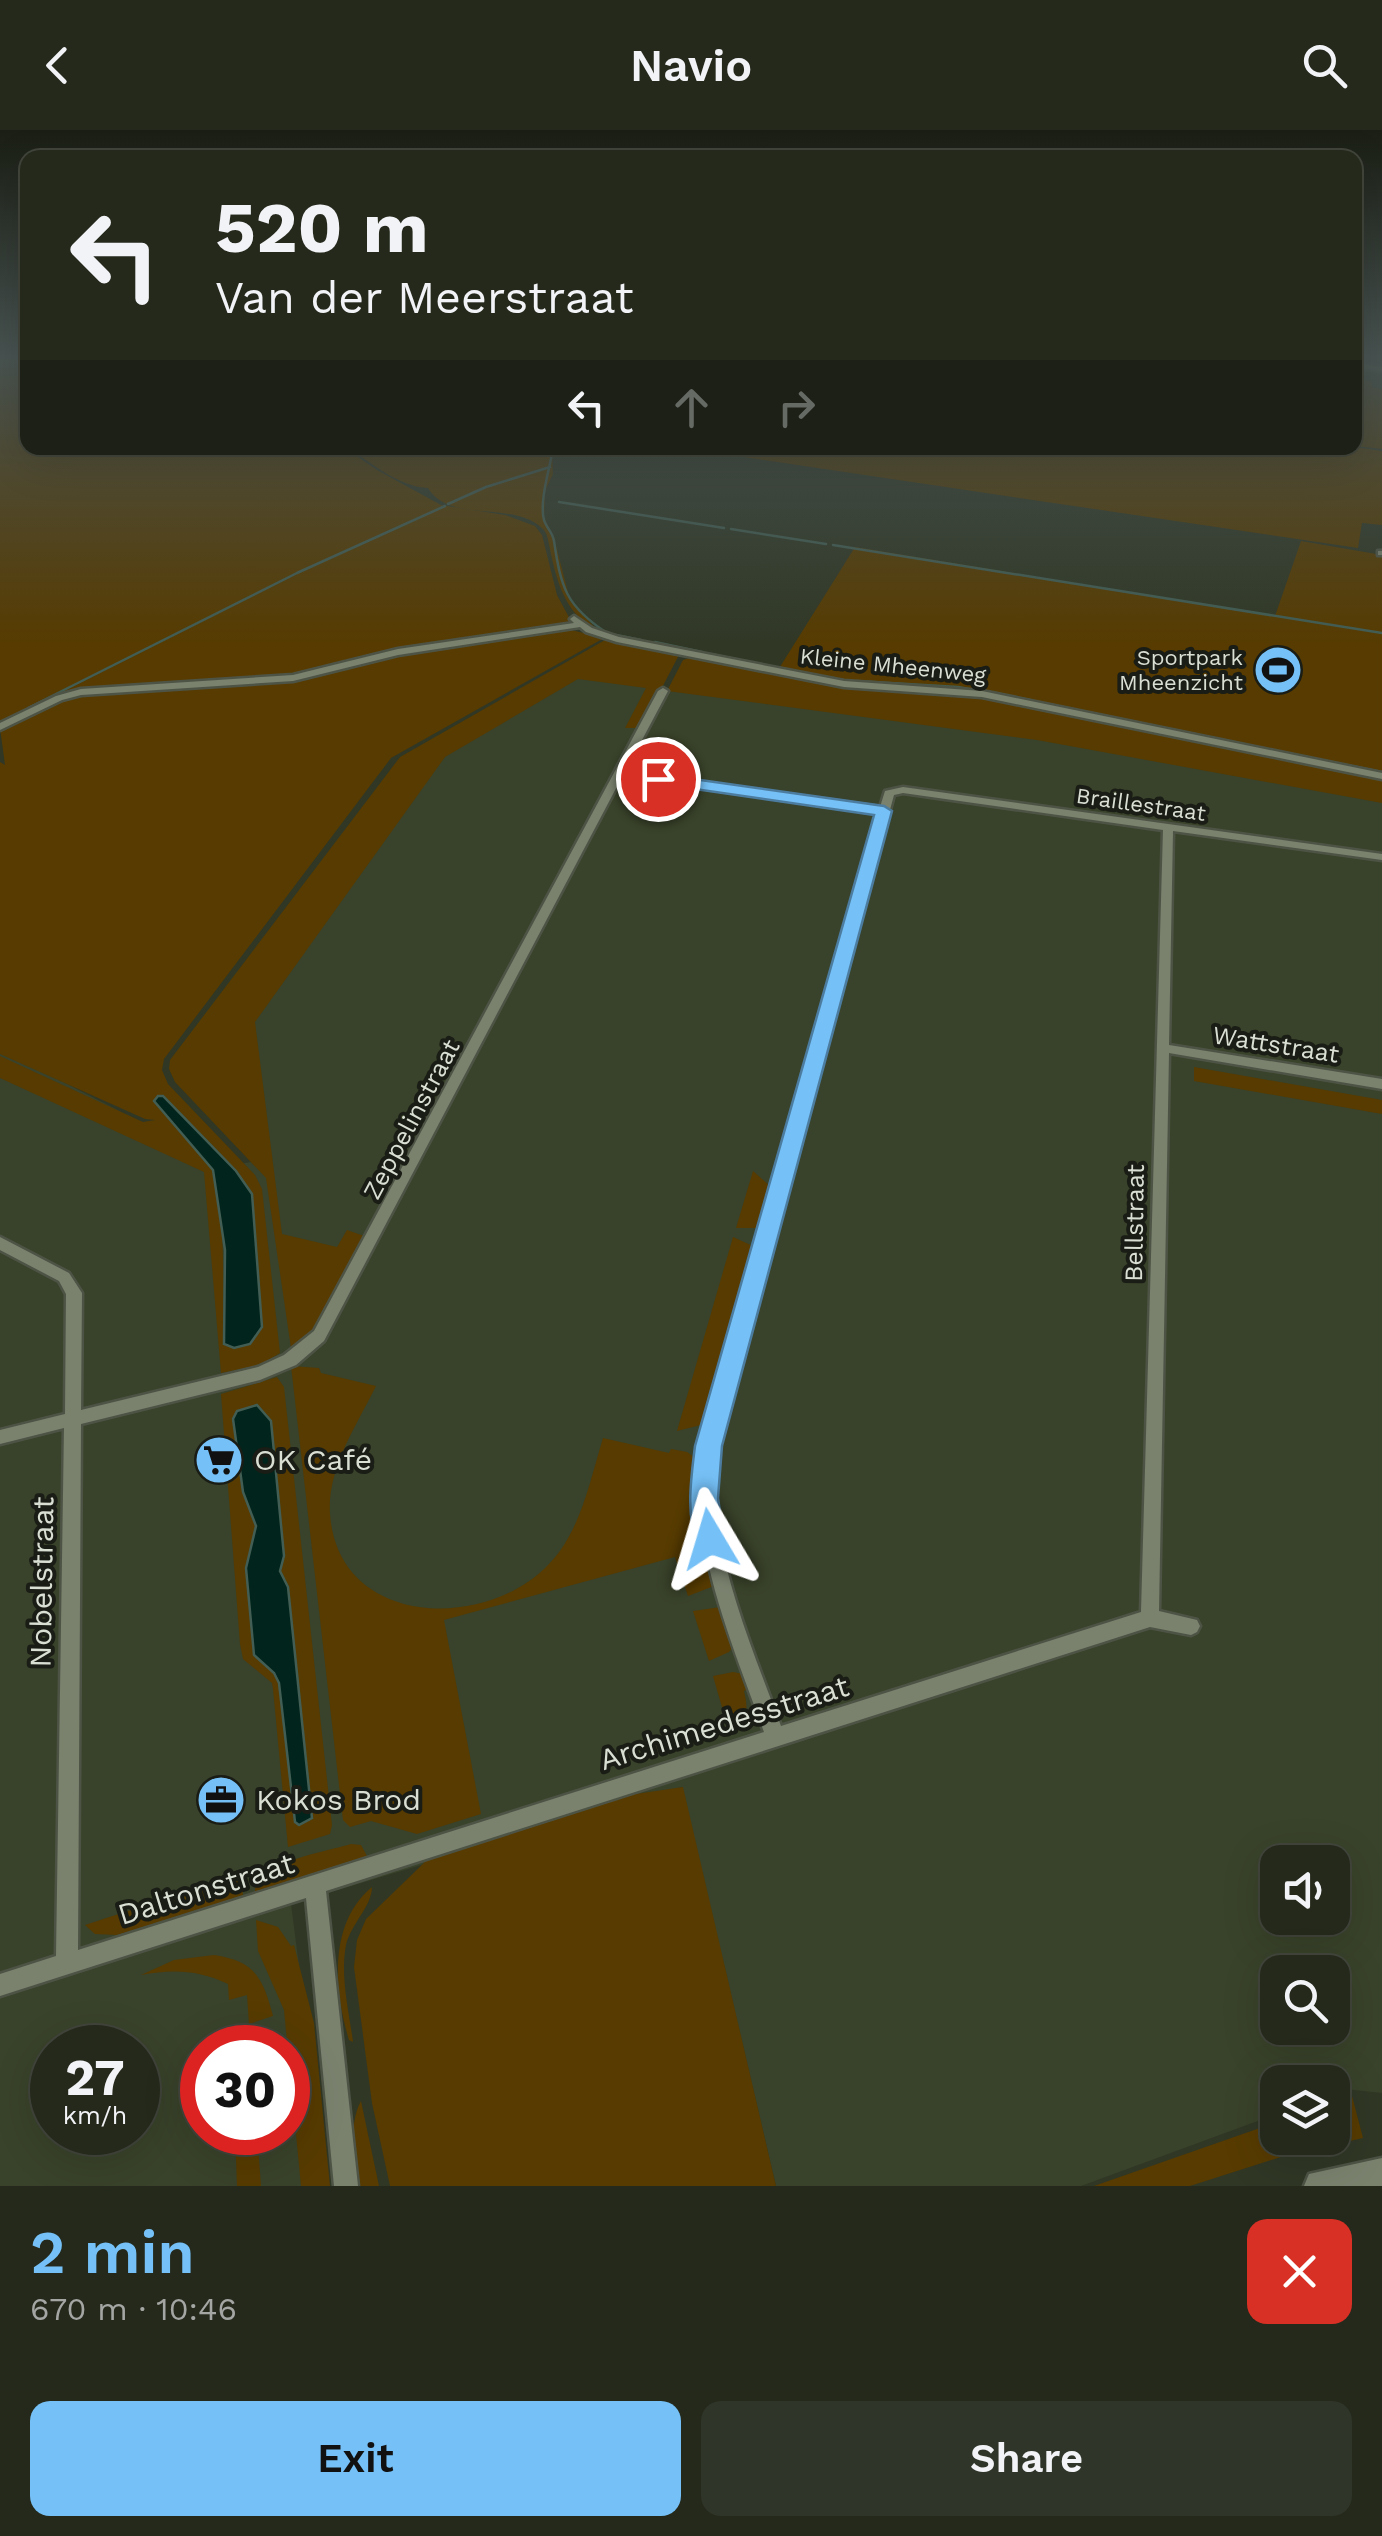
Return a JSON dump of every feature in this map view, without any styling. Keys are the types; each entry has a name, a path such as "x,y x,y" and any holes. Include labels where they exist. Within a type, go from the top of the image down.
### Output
{"main road":[{"path":"1320,2186 1382,2174"}],"street":[{"name":"Kleine Mheenweg","path":"0,726 75,693 292,678 398,652 576,622 617,639 822,680 962,691 1382,776"},
{"name":"Zeppelinstraat","path":"0,1437 260,1373 290,1360 318,1336 664,691"},
{"path":"621,774 884,811 705,1462 704,1498 710,1539 775,1737"},
{"name":"Braillestraat","path":"884,811 889,794 895,791 1382,857"},
{"name":"Bellstraat","path":"1150,1618 1168,829"},
{"name":"Wattstraat","path":"1163,1048 1382,1084"},
{"name":"Nobelstraat","path":"0,1243 64,1277 74,1293 67,1964"},
{"path":"1150,1618 1190,1626"},
{"name":"Archimedesstraat","path":"315,1884 1150,1618"},
{"name":"Daltonstraat","path":"0,1985 315,1884 346,2186"}],"shaded area":[{"path":"0,454 355,455 441,505 505,515 535,526 542,535 557,595 571,621 284,678 83,691 0,725"},
{"path":"1382,454 1382,525 1362,523 1358,548 730,455"},
{"path":"359,455 552,455 553,474 545,491 544,518 554,538 570,600 599,632 578,617 565,597 542,528 514,515 451,506 428,488 397,479"},
{"path":"1301,541 1382,555 1382,772 983,692 844,682 778,670 855,547 1275,616"},
{"path":"563,628 604,638 391,758 164,1059 162,1070 168,1084 255,1175 262,1189 280,1353 260,1365 221,1373 204,1172 0,1078 0,1056 143,1122 155,1120 0,1054 0,762 5,765 0,728 76,694 270,682 387,656","holes":["161,1095 236,1171 252,1194 262,1327 223,1308 222,1235 215,1177 170,1115"]},
{"path":"605,640 679,655 641,728 625,728 646,688 578,679 445,757 255,1022 282,1234 337,1247 347,1230 367,1237 325,1316 303,1341 291,1348 266,1178 175,1082 170,1060 400,757"},
{"path":"695,656 830,684 979,696 1382,778 1382,803 1037,740 667,691 683,660"},
{"path":"576,676 1037,736 1382,801 1382,2093 1350,2090 1350,2065 1260,2065 1260,2120 1081,2186 776,2186 682,1787 291,1904 306,2025 180,2025 180,2155 310,2155 310,2099 315,2186 0,2186 0,1049 225,1166 258,1161 249,1024 445,754"},
{"path":"1194,1067 1382,1100 1382,1114 1194,1081"},
{"path":"753,1171 772,1188 761,1228 736,1228"},
{"path":"733,1237 755,1247 705,1424 677,1431"},
{"path":"291,1366 319,1368 321,1373 376,1386 338,1464 330,1514 339,1551 359,1579 386,1597 418,1607 454,1608 489,1601 522,1586 549,1564 577,1521 603,1438 669,1453 671,1449 687,1452 697,1459 698,1528 714,1586 688,1596 675,1557 444,1620 481,1814 417,1834 371,1821 350,1827 343,1820"},
{"path":"277,1377 284,1387 332,1825 330,1834 288,1847 272,1683 243,1659 240,1644 221,1394","holes":["257,1405 271,1421 284,1556 280,1571 288,1587 309,1822 279,1683 254,1655 246,1568 256,1526 243,1492 233,1419 237,1411"]},
{"path":"721,1607 734,1646 709,1661 693,1611"},
{"path":"743,1674 748,1688 744,1691 745,1716 730,1735 713,1676"},
{"path":"683,1787 776,2186 390,2186 372,2103 354,1967 357,1940 366,1919 426,1861 602,1799"},
{"path":"351,1844 361,1845 367,1856 255,1892 258,1882 279,1866"},
{"path":"229,1878 242,1883 243,1896 117,1935 95,1934 85,1925"},
{"path":"372,1887 344,1957 353,2042 349,2040 340,2000 338,1959 348,1919"},
{"path":"256,1920 278,1927 294,1945 314,2023 330,2186 301,2186 298,2155 310,2155 310,2025 285,2025 284,2010 258,1951"},
{"path":"214,1955 239,1962 255,1974 273,2016 249,2024 247,1995 229,2000 228,1984 207,1976 175,1972 141,1975 174,1960"},
{"path":"1350,2097 1363,2138 1350,2141"},
{"path":"361,2101 379,2186 359,2186 353,2131"},
{"path":"1260,2128 1260,2155 1288,2155 1190,2186 1094,2186"},
{"path":"236,2155 259,2155 261,2186 237,2186"}],"water":[{"path":"163,1096 236,1171 252,1194 262,1327 250,1344 234,1348 224,1344 225,1250 213,1170 154,1101"},
{"path":"257,1405 271,1421 284,1556 280,1571 288,1587 312,1818 299,1825 295,1822 279,1683 254,1655 246,1568 256,1526 243,1492 233,1419 237,1411"}],"waterway":[{"path":"549,467 552,455"},
{"path":"448,504 486,487 549,467"},
{"path":"549,467 543,512 563,584 582,614 607,633"},
{"path":"559,502 724,528"},
{"path":"28,708 297,573 445,506"},
{"path":"731,529 826,544"},
{"path":"833,545 1382,633"},
{"path":"616,635 641,640"},
{"path":"655,642 702,652"},
{"path":"711,654 769,666"},
{"path":"790,670 836,679"},
{"path":"857,681 958,687 1030,700"},
{"path":"1053,705 1162,728"},
{"path":"1200,736 1382,772"}],"place":[{"name":"Sportpark Mheenzicht","path":"1278,670"},
{"name":"OK Café","path":"219,1460"},
{"name":"Kokos Brod","path":"221,1800"}],"route":[{"path":"658,779 884,811 708,1446 704,1498 710,1539"}]}
